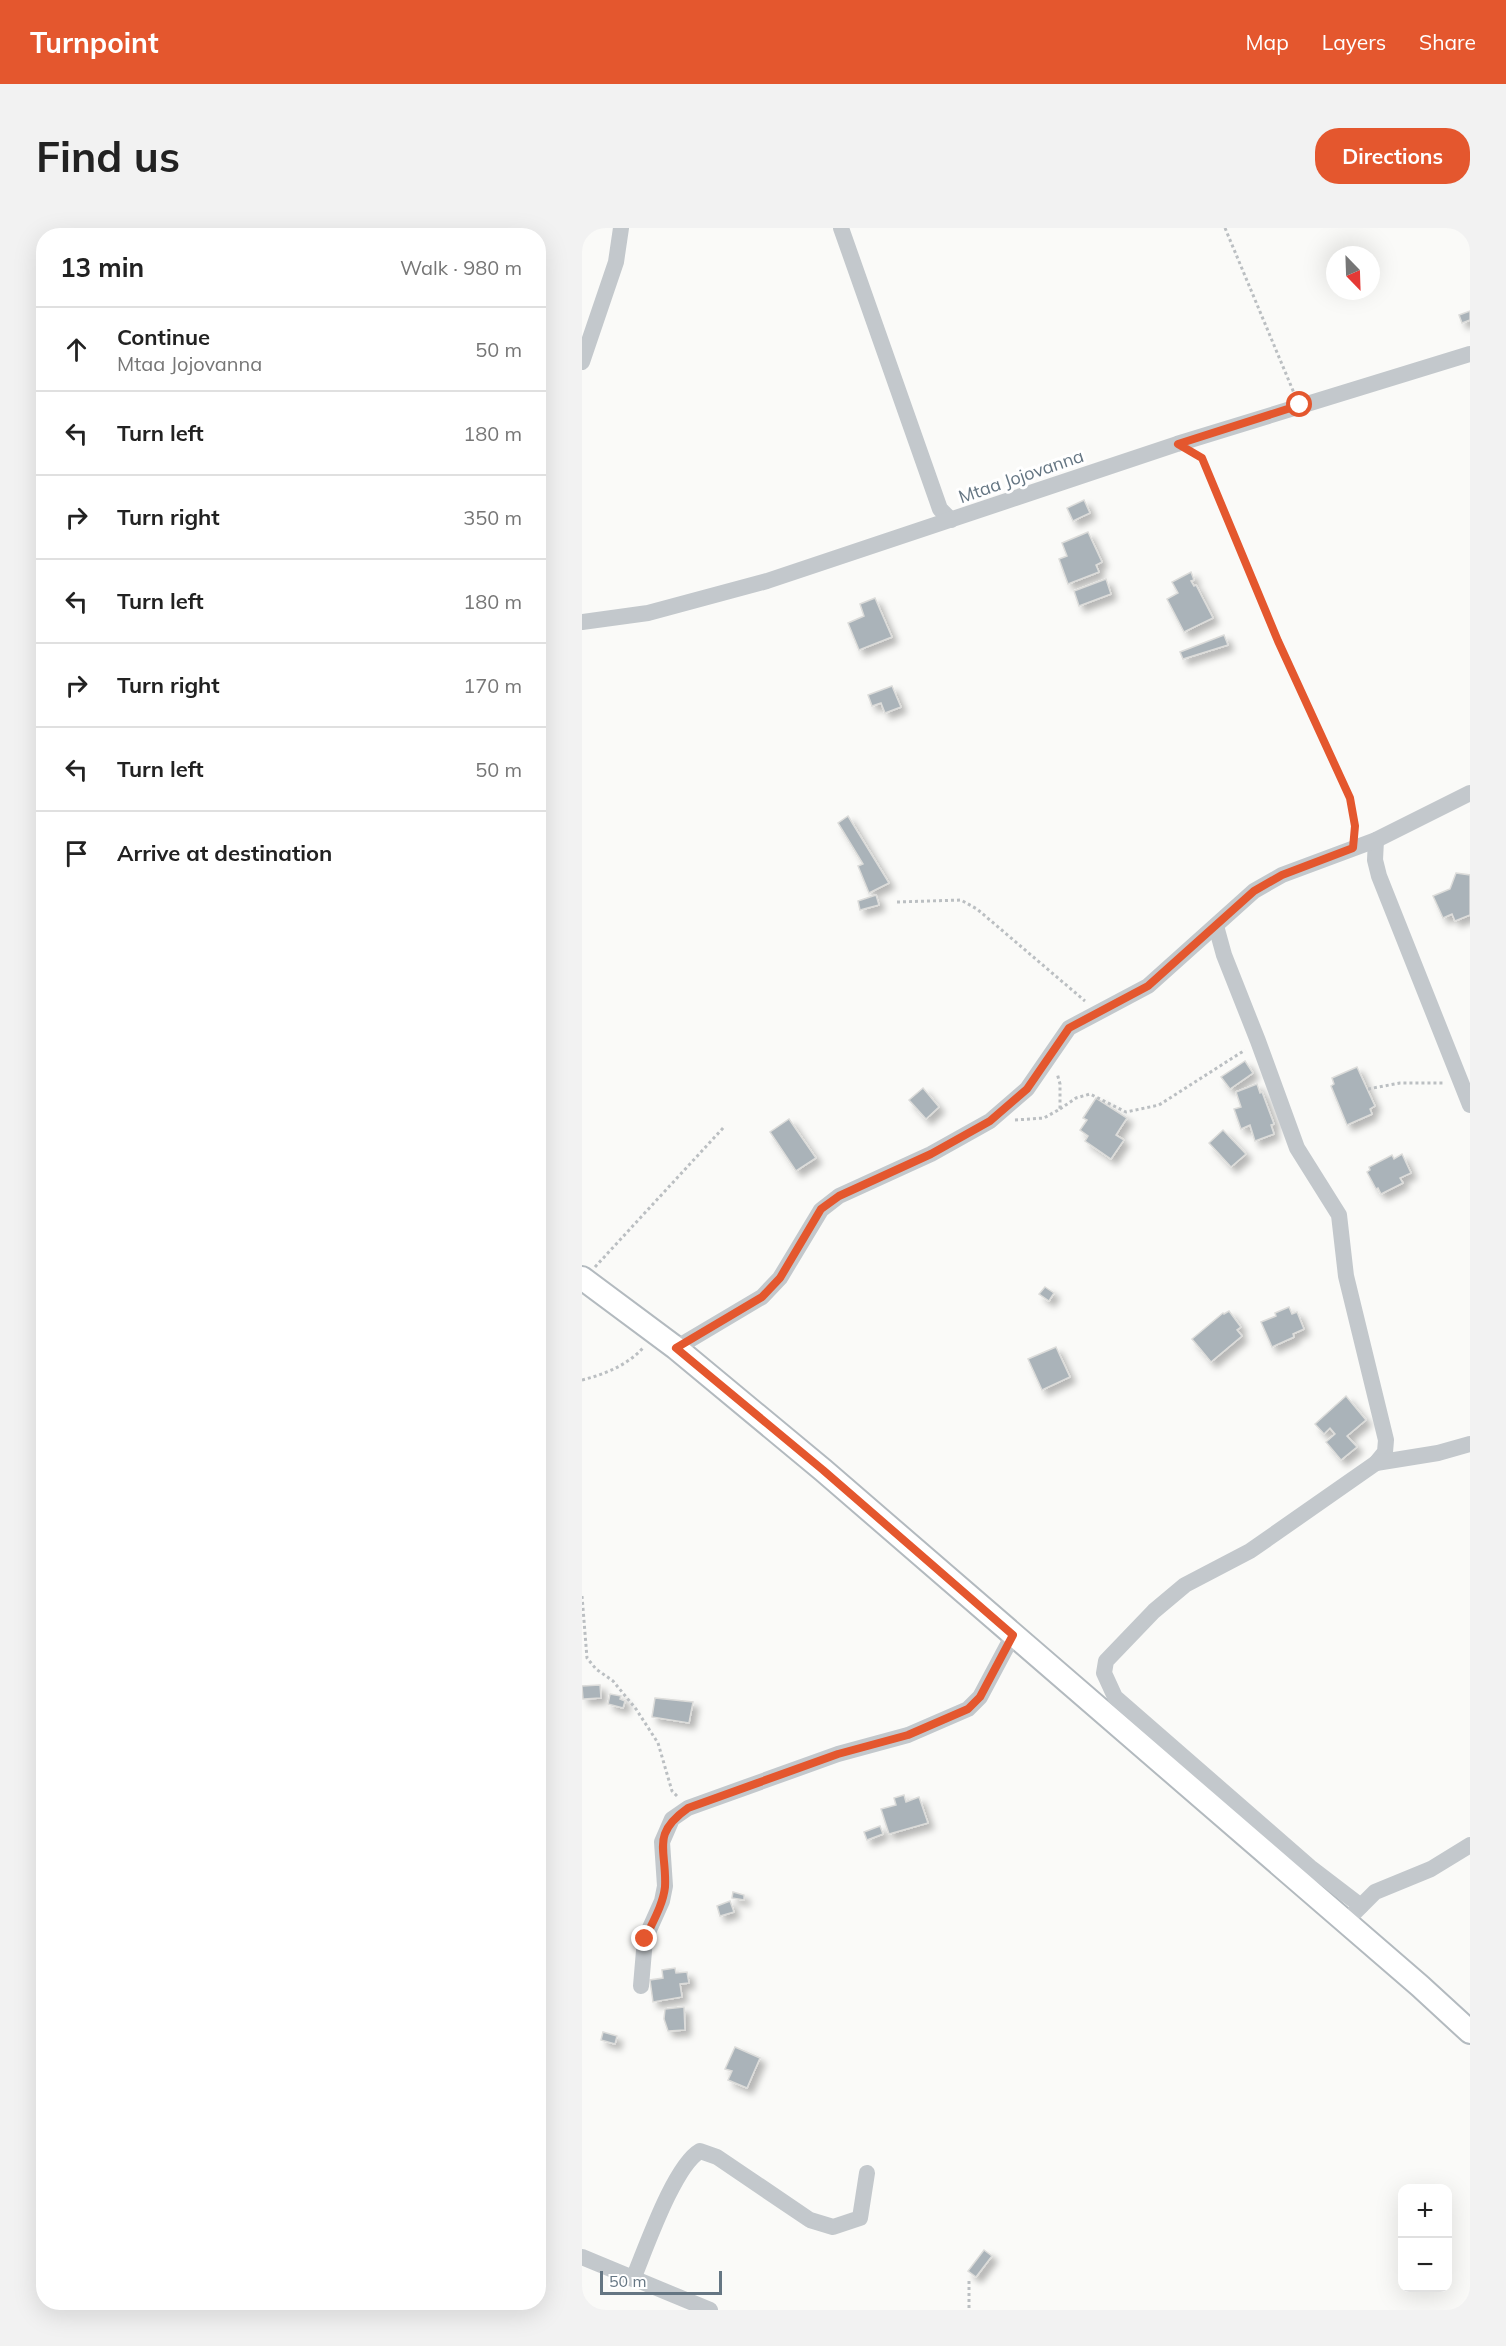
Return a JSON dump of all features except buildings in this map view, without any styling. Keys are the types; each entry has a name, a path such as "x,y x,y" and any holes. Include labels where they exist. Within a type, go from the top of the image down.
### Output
{"main road":[{"path":"583,1278 676,1348 823,1470 1013,1635 1353,1914 1420,1986 1470,2032"}],"street":[{"path":"582,362 616,262 621,228"},
{"path":"841,228 940,509 951,520"},
{"name":"Mtaa Jojovanna","path":"582,622 648,613 767,581 1178,444 1470,354"},
{"path":"676,1348 762,1297 780,1278 821,1209 839,1196 931,1154 990,1121 1027,1089 1069,1028 1098,1010 1148,986 1254,891 1282,875 1376,840 1470,793"},
{"path":"1376,840 1375,860 1379,876 1470,1105"},
{"path":"1216,926 1224,955 1297,1148 1338,1215 1346,1276 1386,1440 1385,1452 1376,1463 1250,1551 1185,1585 1154,1611 1106,1661 1104,1673 1115,1697 1310,1867 1353,1914 1375,1892 1431,1869 1470,1845"},
{"path":"1376,1463 1438,1453 1470,1444"},
{"path":"641,1986 645,1939 662,1900 665,1886 662,1842 672,1819 688,1808 838,1754 908,1735 968,1709 980,1697 1013,1635"},
{"path":"633,2279 667,2198 690,2157 700,2151 717,2157 810,2220 833,2227 860,2218 867,2173"},
{"path":"582,2257 710,2310"}],"path":[{"path":"1225,228 1300,405"},
{"path":"1178,444 1202,458 1278,641 1350,798 1355,826 1353,848"},
{"path":"897,902 961,900 977,909 1078,996 1098,1010"},
{"path":"990,1121 1044,1118 1076,1098 1090,1094 1126,1113 1159,1105 1258,1041"},
{"path":"1051,1054 1060,1084 1060,1109"},
{"path":"1368,1089 1400,1083 1446,1083 1463,1086"},
{"path":"583,1278 724,1127"},
{"path":"582,1380 603,1374 632,1360 657,1333"},
{"path":"582,1596 587,1658 596,1669 613,1681 636,1709 658,1743 672,1791 688,1808"},
{"path":"969,2281 969,2310"}],"route":[{"path":"645,1939 662,1900 665,1886 662,1842 672,1819 688,1808 838,1754 908,1735 968,1709 980,1697 1013,1635 823,1470 676,1348 762,1297 780,1278 821,1209 839,1196 931,1154 990,1121 1027,1089 1069,1028 1098,1010 1148,986 1254,891 1282,875 1353,848 1355,826 1350,798 1278,641 1202,458 1178,444 1300,405"}]}
